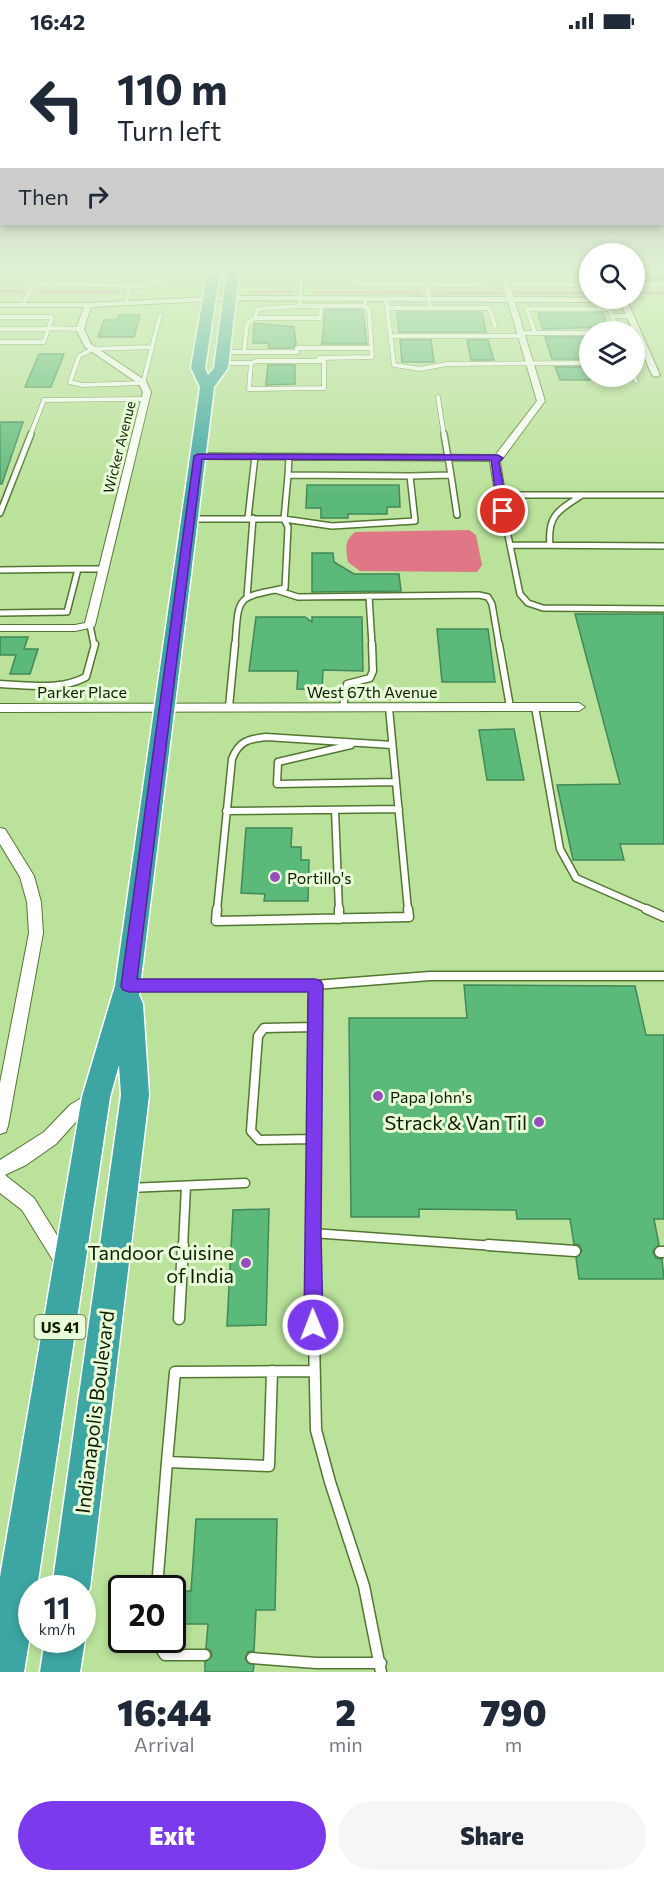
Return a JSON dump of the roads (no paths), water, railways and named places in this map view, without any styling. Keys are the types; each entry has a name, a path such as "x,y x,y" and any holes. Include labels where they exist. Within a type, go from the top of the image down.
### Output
{"highway":[{"name":"Indianapolis Boulevard","path":"201,346 198,368 207,387"},
{"name":"Indianapolis Boulevard","path":"4,1672 96,1097 129,986 207,387 221,368 223,346"},
{"name":"Indianapolis Boulevard","path":"73,1575 135,1095 129,986"},
{"path":"60,1672 63,1653"}],"street":[{"name":"Wicker Avenue","path":"89,346 143,383 147,392 90,626"},
{"path":"503,511 495,462 541,401 524,346"},
{"path":"645,352 656,375"},
{"path":"0,628 90,626"},
{"name":"West 67th Avenue","path":"164,707 579,707"},
{"name":"Parker Place","path":"0,708 164,707"},
{"path":"0,833 27,876 34,902 36,933 7,1058 0,1126"},
{"path":"0,1169 20,1159 50,1138 76,1110 96,1097"},
{"path":"0,1182 28,1204 69,1270"}],"lane":[{"path":"244,352 245,346"},
{"path":"392,346 394,365 404,369 447,364 579,363"},
{"path":"152,347 143,383 82,385 70,382 80,356 93,349 152,347"},
{"path":"297,348 371,348 372,357 299,358 297,352 297,348"},
{"path":"222,357 244,352 297,352"},
{"path":"222,357 251,363 256,361 324,361 324,388 249,388 251,363"},
{"path":"438,397 457,515"},
{"path":"0,513 44,400 145,399"},
{"path":"198,456 498,458"},
{"path":"247,597 255,456"},
{"path":"276,590 285,588 287,583 288,527 284,519 289,457"},
{"path":"287,475 451,475"},
{"path":"190,519 284,519 296,523 320,525 415,521 410,476"},
{"path":"500,495 664,495"},
{"path":"550,545 547,527 551,520 561,509 582,495"},
{"path":"503,511 520,594 529,605 548,608 664,609"},
{"path":"510,545 664,546"},
{"path":"0,613 66,612 78,569"},
{"path":"0,570 103,569"},
{"path":"229,707 238,607 247,597 263,589 276,590 298,597 479,595 488,597 492,604 510,707"},
{"path":"343,707 347,684 370,678 373,671 369,596"},
{"path":"0,684 64,685 80,682 86,678 90,669 95,642 90,626"},
{"path":"535,707 560,849 576,878 664,917"},
{"path":"389,708 409,917 216,921 232,759 237,746 249,739 305,738 392,745"},
{"path":"359,743 278,762 277,784 396,782"},
{"path":"226,811 399,809"},
{"path":"335,810 339,919"},
{"path":"129,986 315,985 430,976 664,976"},
{"path":"252,1658 381,1667 364,1586 330,1482 316,1430 312,1233 315,985"},
{"path":"313,1139 259,1140 251,1131 258,1036 264,1028 315,1027"},
{"path":"123,1188 245,1184"},
{"path":"179,1319 186,1186"},
{"path":"312,1233 575,1251"},
{"path":"167,1462 269,1466 272,1371"},
{"path":"158,1575 175,1372 314,1371"},
{"path":"164,1653 165,1655 205,1655"}],"place":[{"name":"Portillo's","path":"275,877"},
{"name":"Papa John's","path":"378,1096"},
{"name":"Strack & Van Til","path":"539,1122"},
{"name":"Tandoor Cuisine of India","path":"246,1263"}]}
